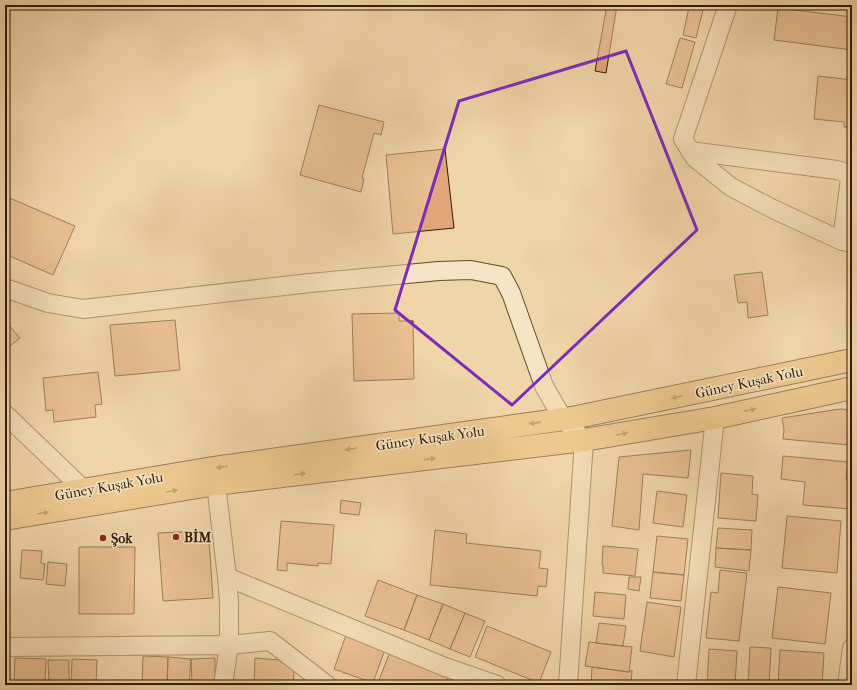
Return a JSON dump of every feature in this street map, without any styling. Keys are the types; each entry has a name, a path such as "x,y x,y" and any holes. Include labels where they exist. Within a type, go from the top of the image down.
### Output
{"main road":[{"name":"Güney Kuşak Yolu","path":"5,519 88,497 207,469 563,419 852,360"},
{"name":"Güney Kuşak Yolu","path":"5,503 88,497 216,484 584,440 715,418 852,388"}],"street":[{"path":"690,151 843,172 848,175 850,179 847,242 773,209 731,187 695,158 690,151 683,139 728,5"},
{"path":"5,288 48,303 83,309 310,283 439,271 470,270 502,276 511,293 544,386 563,419 584,440 568,685"},
{"path":"5,414 88,497"},
{"path":"686,685 715,418"},
{"path":"216,484 227,577 230,644 223,685"},
{"path":"227,577 445,667 497,685"},
{"path":"5,647 230,644 270,641 327,685"},
{"path":"847,685 852,648"}],"highlighted area":[{"path":"626,51 697,230 512,405 395,310 459,101"}],"building":[{"path":"607,5 617,5 606,73 595,71"},
{"path":"780,5 800,5 799,8"},
{"path":"689,7 703,10 696,38 683,35"},
{"path":"778,8 852,17 852,50 774,40"},
{"path":"680,38 695,42 682,88 666,84"},
{"path":"818,76 852,80 852,127 844,127 844,122 814,119"},
{"path":"319,105 384,122 381,135 374,133 362,178 364,179 361,192 300,175"},
{"path":"445,149 454,228 393,234 386,155"},
{"path":"5,196 75,226 53,275 5,254"},
{"path":"762,272 768,315 748,318 747,302 738,303 734,275"},
{"path":"399,313 399,321 413,321 414,379 354,381 352,314"},
{"path":"175,320 180,370 115,376 110,325"},
{"path":"5,321 20,338 9,347 5,343"},
{"path":"98,372 102,404 95,405 96,417 54,422 53,410 46,411 43,378"},
{"path":"840,409 852,410 849,445 783,439 784,430 782,418"},
{"path":"691,450 688,478 643,474 639,530 612,526 619,457"},
{"path":"783,456 848,462 846,479 852,479 850,509 803,505 805,482 781,479"},
{"path":"721,473 753,476 752,494 758,495 756,521 718,518"},
{"path":"657,491 687,495 683,527 653,523"},
{"path":"341,500 361,503 359,515 340,513"},
{"path":"787,516 841,521 837,573 782,568"},
{"path":"281,521 334,525 331,564 318,563 318,566 287,563 287,571 277,570"},
{"path":"718,528 752,530 751,550 716,548"},
{"path":"435,530 467,534 466,543 541,551 539,568 548,569 546,587 538,586 537,596 430,585"},
{"path":"200,531 201,541 209,541 213,598 163,601 158,533"},
{"path":"657,536 688,539 684,575 653,572"},
{"path":"603,546 638,549 635,576 603,573"},
{"path":"79,547 135,547 134,614 79,614"},
{"path":"716,548 751,550 749,571 715,567"},
{"path":"22,550 42,551 41,563 45,564 43,580 20,578"},
{"path":"48,562 67,564 65,586 46,584"},
{"path":"720,570 747,573 739,641 706,638 711,592 718,593"},
{"path":"653,572 684,575 681,601 650,598"},
{"path":"629,577 641,577 639,591 628,589"},
{"path":"378,580 417,595 404,630 365,616"},
{"path":"778,587 831,593 825,644 772,638"},
{"path":"595,592 626,595 624,619 593,616"},
{"path":"417,595 443,604 429,640 404,630"},
{"path":"647,602 681,607 674,657 640,651"},
{"path":"443,604 465,613 450,649 429,640"},
{"path":"465,613 485,621 470,657 450,649"},
{"path":"599,623 626,626 623,646 596,643"},
{"path":"487,626 551,652 539,683 475,657"},
{"path":"346,635 385,649 373,683 334,669"},
{"path":"589,642 632,647 629,672 585,666"},
{"path":"750,647 771,648 769,685 748,685"},
{"path":"709,649 737,651 735,685 707,685"},
{"path":"780,650 824,653 822,685 778,685"},
{"path":"390,652 449,675 445,685 377,685"},
{"path":"143,656 168,657 167,685 142,685"},
{"path":"168,657 191,659 189,685 167,685"},
{"path":"15,658 46,659 45,685 14,685"},
{"path":"215,658 215,685 192,685 191,659"},
{"path":"255,658 279,660 294,671 293,685 254,685"},
{"path":"72,659 97,660 96,685 71,685"},
{"path":"48,660 69,660 69,685 49,685"},
{"path":"592,667 629,672 632,670 631,685 591,685"}],"place":[{"name":"BİM","path":"176,537"},
{"name":"Şok","path":"103,538"}]}
